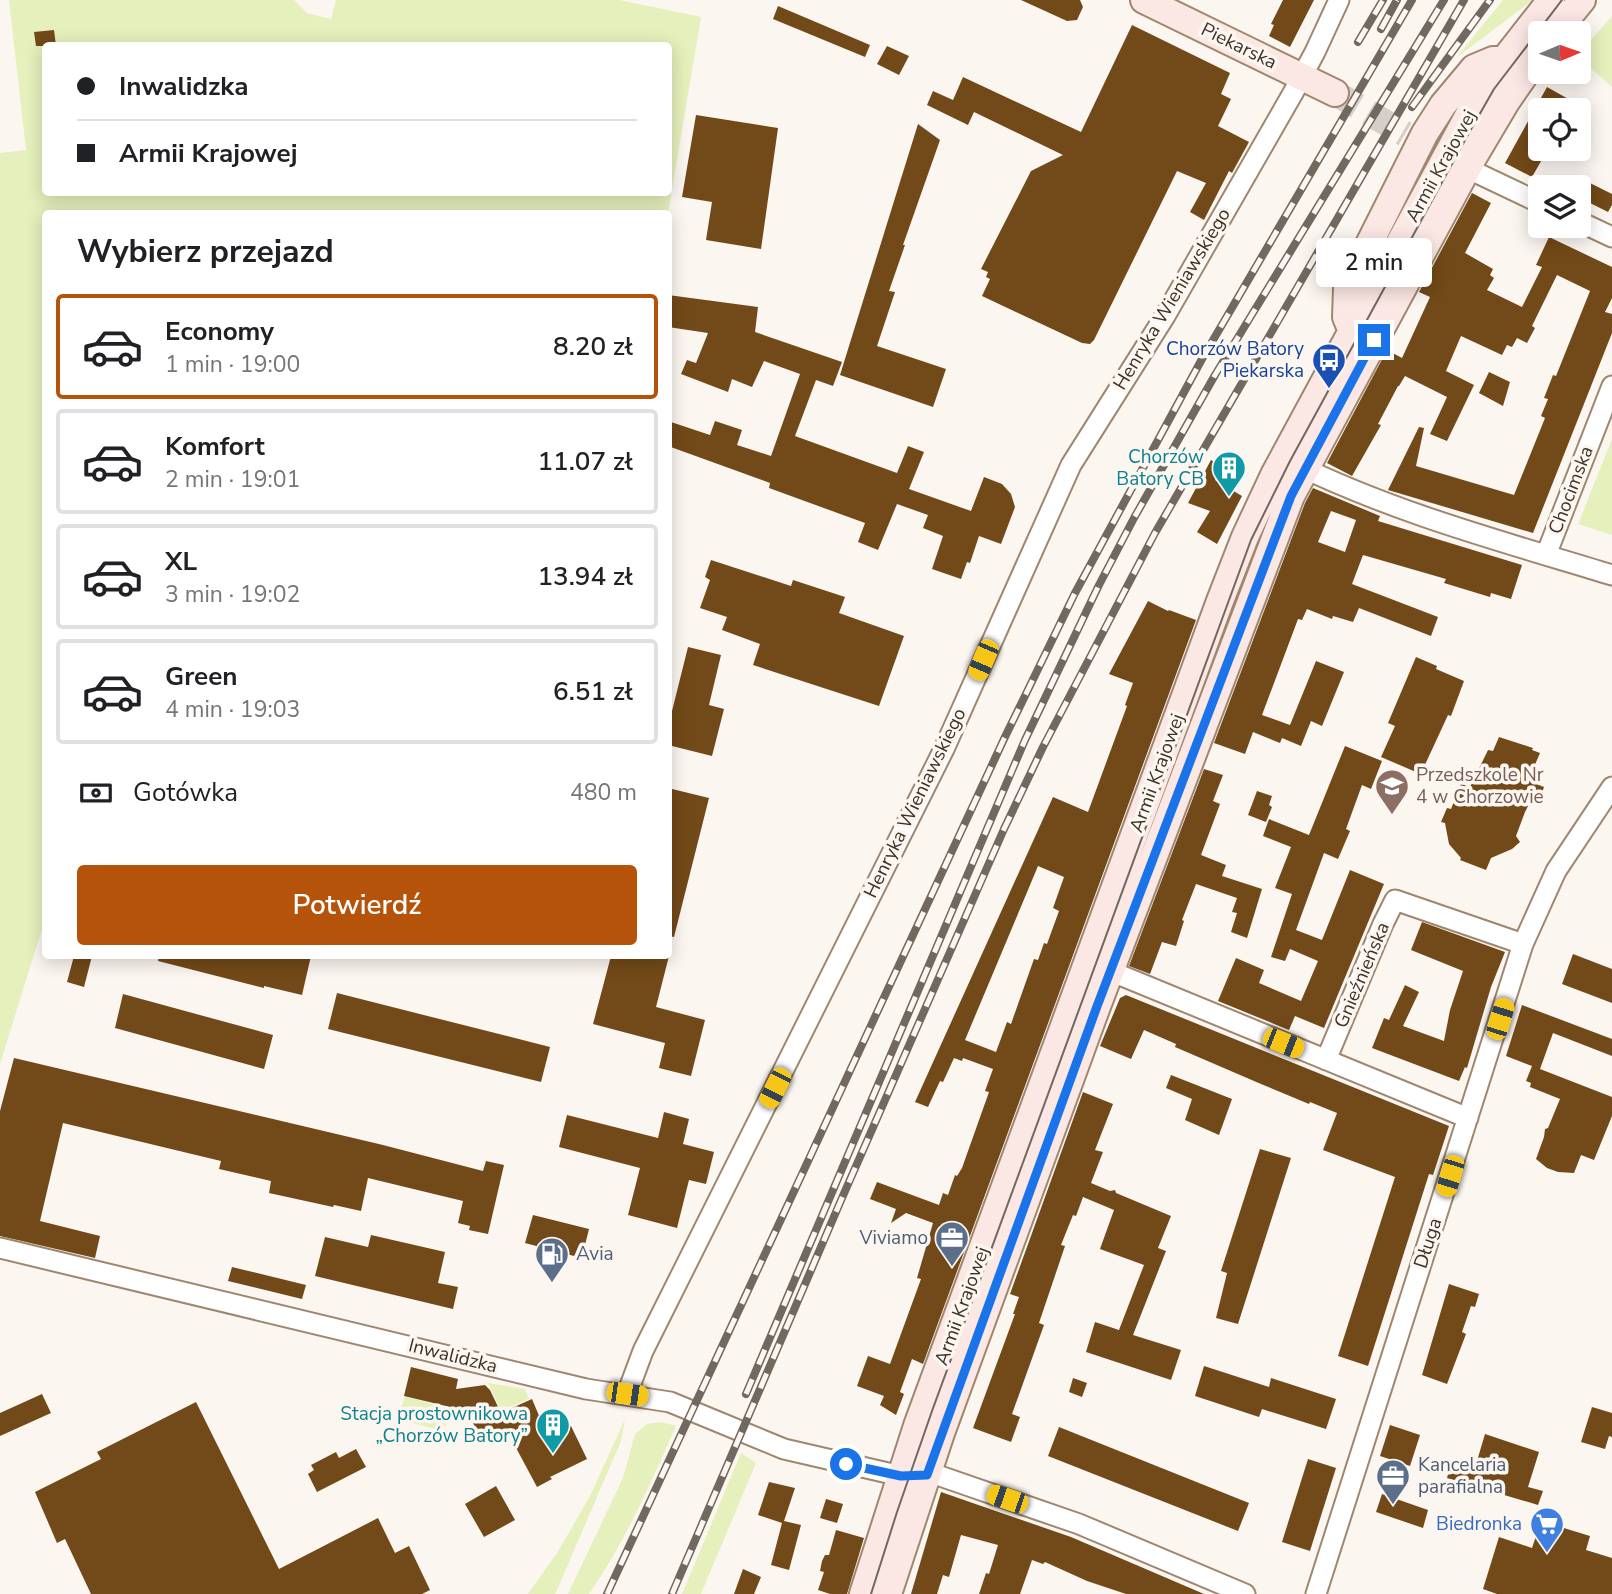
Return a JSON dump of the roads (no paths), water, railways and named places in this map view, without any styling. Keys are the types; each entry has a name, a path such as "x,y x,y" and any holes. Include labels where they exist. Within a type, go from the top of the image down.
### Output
{"street":[{"name":"Piekarska","path":"1144,0 1335,93"},
{"name":"Henryka Wieniawskiego","path":"627,1394 649,1339 944,749 1071,465 1165,316 1302,77 1339,0"},
{"name":"Armii Krajowej","path":"863,1594 914,1475 1099,967 1291,496 1294,463 1457,163 1551,0"},
{"path":"1565,21 1582,0"},
{"path":"1362,335 1346,317 1347,288 1412,138 1474,68 1488,60 1512,71"},
{"name":"Armii Krajowej","path":"1512,71 1528,61"},
{"path":"1457,163 1528,197"},
{"path":"1591,227 1612,237"},
{"name":"Chocimska","path":"1546,555 1612,386"},
{"path":"1294,463 1414,514 1612,575"},
{"name":"Długa","path":"1316,1594 1523,944 1556,871 1612,787"},
{"name":"Gnieźnieńska","path":"1326,1060 1395,900 1523,944"},
{"path":"1099,967 1468,1118"},
{"name":"Inwalidzka","path":"0,1248 586,1389 670,1402 785,1448 914,1475 940,1476 1079,1524 1245,1594"},
{"name":"Armii Krajowej","path":"888,1594 914,1475"}],"tunnel":[{"path":"1335,93 1405,134"}],"tram line":[{"path":"871,1594 932,1411 1251,540 1290,461 1494,89 1562,0"}],"railway":[{"path":"1358,42 1383,0"},
{"path":"1381,29 1397,0"},
{"path":"607,1594 1004,739 1075,593 1202,359 1412,0"},
{"path":"746,1394 1025,740 1099,585 1215,375 1444,0"},
{"path":"672,1594 842,1198 1004,829 1043,747 1155,533 1464,0"},
{"path":"1412,107 1490,0"}],"place":[{"name":"Chorzów Batory Piekarska","path":"1329,390"},
{"name":"Chorzów Batory CB","path":"1229,498"},
{"name":"Przedszkole Nr 4 w Chorzowie","path":"1392,816"},
{"name":"Viviamo","path":"952,1268"},
{"name":"Avia","path":"552,1284"},
{"name":"Stacja prostownikowa „Chorzów Batory”","path":"553,1455"},
{"name":"Kancelaria parafialna","path":"1393,1506"},
{"name":"Biedronka","path":"1547,1554"}]}
